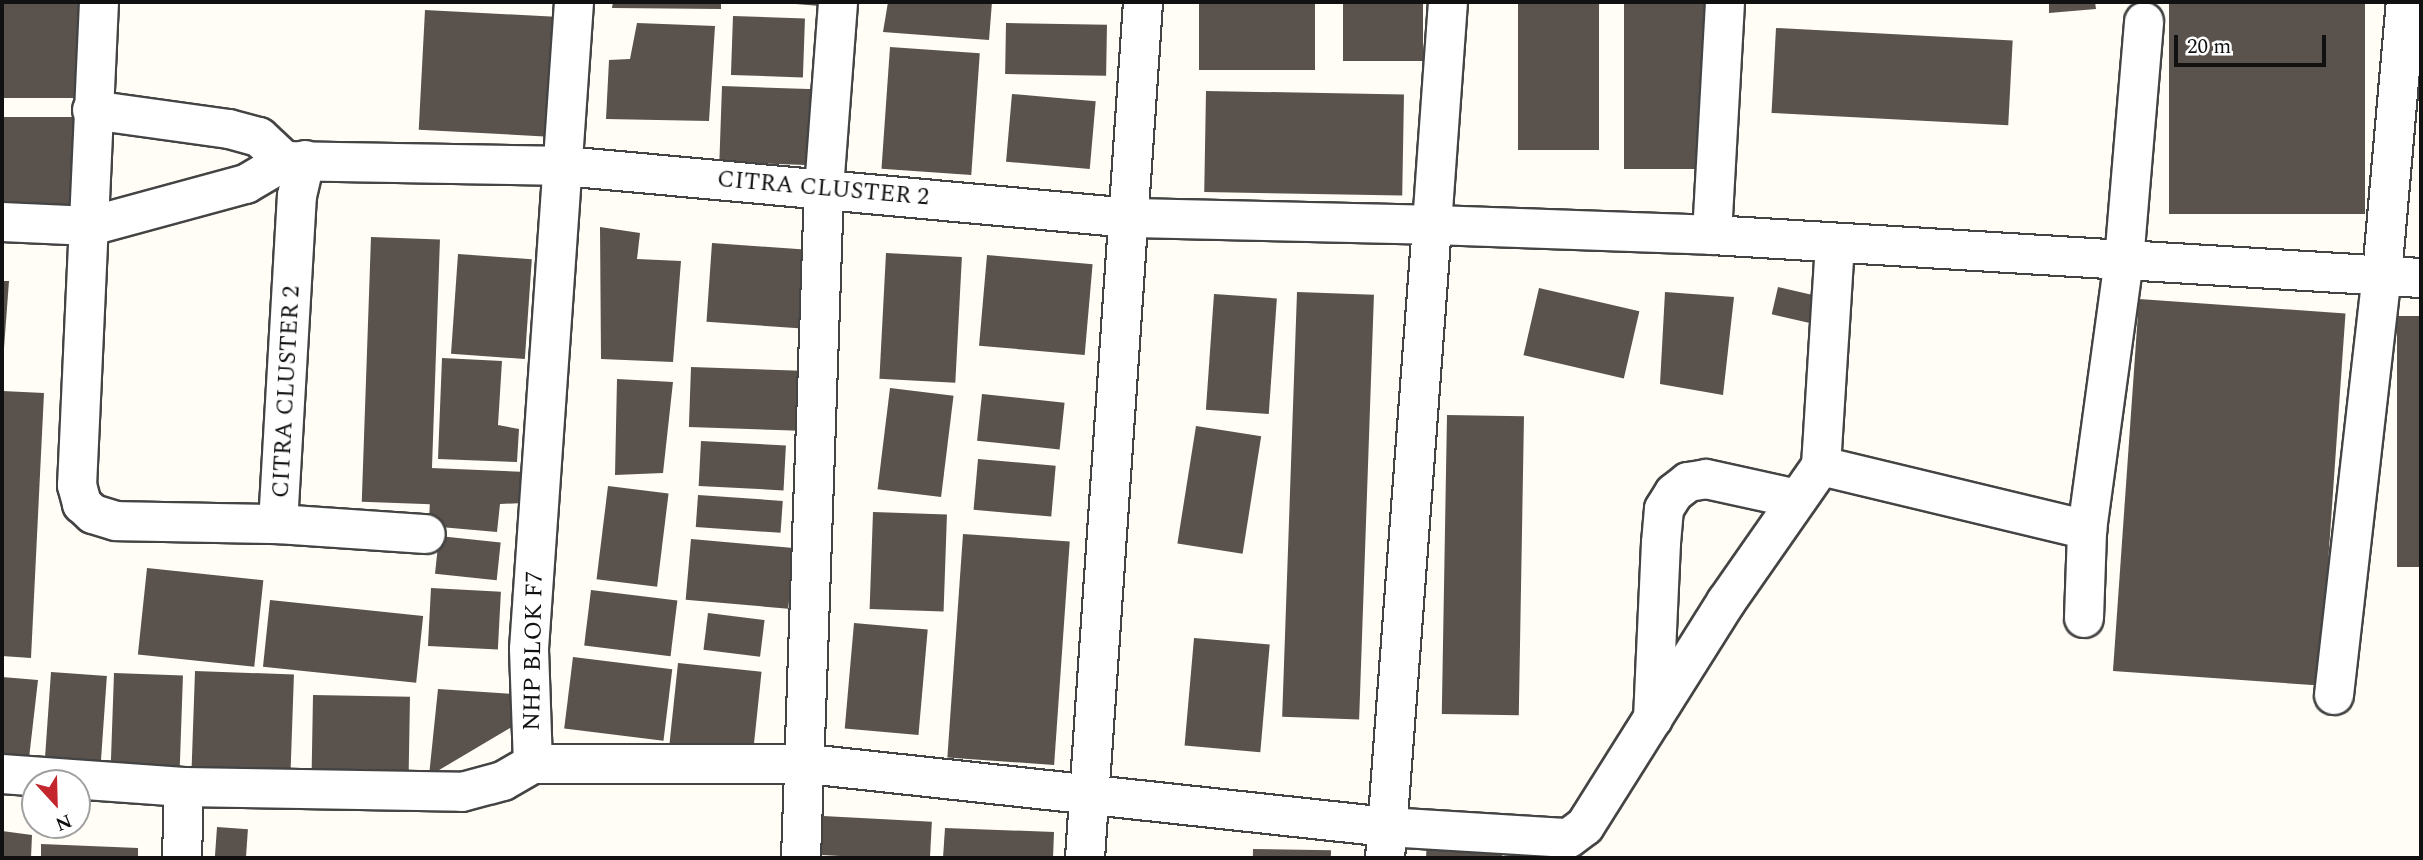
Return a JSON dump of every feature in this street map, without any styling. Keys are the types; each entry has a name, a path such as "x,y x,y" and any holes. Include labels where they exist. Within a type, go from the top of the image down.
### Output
{"street":[{"name":"CITRA CLUSTER 2","path":"99,2 92,110 91,226 77,485 82,504 93,514 116,521 278,524 297,196 295,161 565,166 1129,218 1713,235 2421,278"},
{"name":"NHP BLOK F7","path":"2,774 184,787 462,792 503,781 533,764 529,649 565,166 574,2"},
{"path":"801,858 808,764 824,189 838,2"},
{"path":"1085,858 1143,2"},
{"path":"1386,843 1448,2"},
{"path":"1713,235 1726,2"},
{"path":"2334,695 2382,275 2406,2"},
{"path":"2084,618 2087,530 2124,261 2144,22"},
{"path":"92,110 239,132 270,144 295,161"},
{"path":"2,222 91,226 246,184 295,161"},
{"path":"533,764 808,764 1089,793 1386,843 1569,838 1585,826 1653,724 1726,602 1821,466 1835,244"},
{"path":"1821,466 2087,530"},
{"path":"1653,724 1664,509 1674,493 1688,482 1706,479 1797,499"},
{"path":"278,524 426,534"},
{"path":"182,858 184,787"}],"building":[{"path":"2,2 78,2 78,98 2,98"},
{"path":"613,2 721,2 721,9 612,8"},
{"path":"772,2 833,2 832,7"},
{"path":"888,2 992,2 989,40 883,32"},
{"path":"1199,2 1315,2 1315,70 1199,70"},
{"path":"1343,2 1423,2 1423,61 1343,61"},
{"path":"1518,2 1599,2 1599,150 1518,150"},
{"path":"1624,2 1713,2 1713,169 1624,169"},
{"path":"2049,2 2095,2 2096,9 2049,13"},
{"path":"2169,2 2365,2 2365,214 2169,214"},
{"path":"425,10 560,17 554,137 419,130"},
{"path":"733,16 805,19 803,77 731,75"},
{"path":"637,23 715,26 709,121 606,119 609,60 630,59"},
{"path":"1006,23 1107,25 1106,76 1005,74"},
{"path":"1776,28 2013,40 2008,125 1772,113"},
{"path":"890,47 980,53 971,175 881,169"},
{"path":"722,86 824,90 821,166 719,162"},
{"path":"1206,91 1404,94 1402,195 1204,192"},
{"path":"1012,94 1096,101 1090,169 1006,162"},
{"path":"2,117 80,117 80,208 2,208"},
{"path":"600,227 640,233 637,259 681,261 673,362 601,359"},
{"path":"371,237 440,239 431,504 362,502"},
{"path":"712,243 819,250 813,329 706,322"},
{"path":"886,253 962,257 955,383 879,379"},
{"path":"458,254 532,259 525,359 451,354"},
{"path":"987,255 1093,264 1085,355 979,346"},
{"path":"2,281 9,281 4,348 2,348"},
{"path":"1778,287 1816,296 1810,323 1772,314"},
{"path":"1539,288 1639,311 1624,378 1523,355"},
{"path":"1297,292 1374,295 1359,719 1282,717"},
{"path":"1665,292 1734,297 1723,395 1660,384"},
{"path":"1214,294 1277,298 1269,414 1206,410"},
{"path":"2139,299 2345,313 2319,686 2113,671"},
{"path":"2397,316 2421,316 2421,567 2397,567"},
{"path":"442,358 502,361 498,425 519,429 517,462 438,459"},
{"path":"691,367 809,371 807,431 689,427"},
{"path":"617,379 673,382 663,473 615,475"},
{"path":"890,388 954,396 941,497 878,489"},
{"path":"2,391 44,393 31,658 2,656"},
{"path":"982,394 1065,403 1060,449 977,441"},
{"path":"1447,415 1524,416 1519,715 1442,714"},
{"path":"1196,426 1261,436 1243,554 1177,544"},
{"path":"701,441 786,445 784,490 699,486"},
{"path":"978,459 1056,466 1051,517 974,510"},
{"path":"431,468 526,472 523,503 500,504 497,532 429,526"},
{"path":"608,486 669,493 657,587 597,579"},
{"path":"698,495 783,501 781,533 696,527"},
{"path":"873,512 947,515 944,612 870,609"},
{"path":"963,534 1070,541 1054,765 947,757"},
{"path":"439,536 501,542 497,580 435,574"},
{"path":"691,539 794,548 788,609 686,600"},
{"path":"147,568 263,580 254,667 138,655"},
{"path":"431,588 501,592 498,650 428,646"},
{"path":"591,590 677,601 671,656 584,646"},
{"path":"270,600 423,616 416,683 263,667"},
{"path":"708,613 765,620 760,657 703,650"},
{"path":"854,623 928,629 918,735 845,729"},
{"path":"1194,638 1270,645 1260,752 1185,746"},
{"path":"573,657 672,669 663,741 564,728"},
{"path":"678,663 762,672 753,752 670,744"},
{"path":"195,671 294,674 290,774 192,771"},
{"path":"51,672 107,676 101,762 45,758"},
{"path":"114,673 183,675 180,774 111,772"},
{"path":"2,677 38,680 28,767 2,766"},
{"path":"438,689 514,694 515,725 429,776"},
{"path":"313,695 410,697 409,781 312,779"},
{"path":"823,816 932,822 930,858 821,855"},
{"path":"217,827 248,829 246,858 215,858"},
{"path":"945,828 1054,832 1053,858 943,858"},
{"path":"2,831 21,834 21,839 32,839 31,858 2,858"},
{"path":"1427,839 1503,843 1502,858 1426,858"},
{"path":"41,844 138,848 138,858 41,858"},
{"path":"1253,849 1331,850 1331,858 1253,858"}]}
